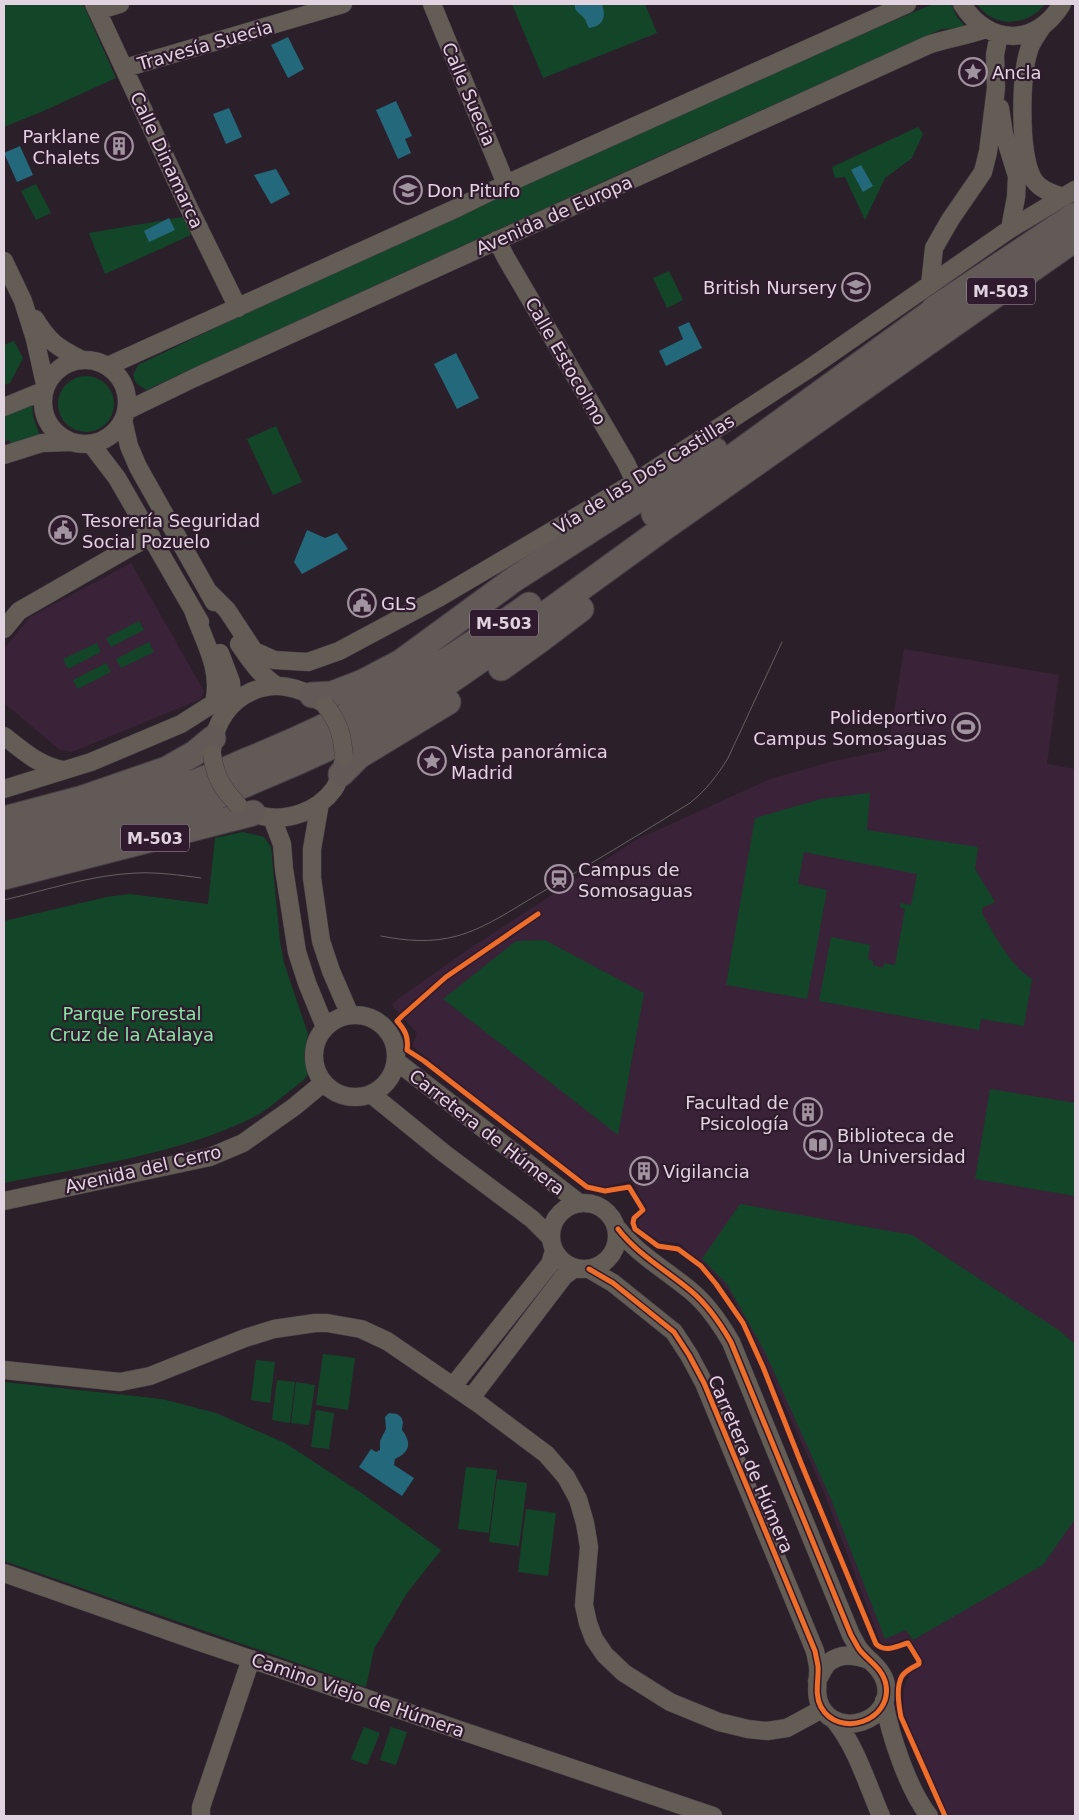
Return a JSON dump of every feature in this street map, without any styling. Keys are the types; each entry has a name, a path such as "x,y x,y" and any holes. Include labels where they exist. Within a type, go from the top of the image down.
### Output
{"highway":[{"name":"M-503","path":"319,700 363,682 401,662 513,580 1072,201"},
{"name":"M-503","path":"4,859 204,802 372,728 443,686 515,636 669,524 1075,239"},
{"name":"M-503","path":"4,840 193,783 288,744 359,709 432,669 503,623 938,293"},
{"name":"M-503","path":"342,765 468,690 540,640 926,343"},
{"path":"4,819 83,798 168,768 212,746"},
{"name":"M-503","path":"4,877 254,812"}],"street":[{"path":"96,7 120,4"},
{"name":"Travesía Suecia","path":"125,68 343,4"},
{"name":"Calle Suecia","path":"432,4 506,184"},
{"path":"108,366 459,208 506,184 907,4"},
{"path":"962,4 972,18 992,32 996,88 1004,134 1017,176 1016,197 1010,229"},
{"path":"1062,4 1054,17 1042,27 1030,46 1023,88 1023,136 1032,177 1041,187 1072,201"},
{"name":"Calle Dinamarca","path":"96,7 238,308"},
{"name":"Avenida de Europa","path":"125,416 160,393 928,45 951,37 992,32 1014,36 1029,33 1042,27"},
{"path":"938,293 934,248 950,220 983,172 988,152 996,88"},
{"name":"Vía de las Dos Castillas","path":"209,592 227,610 254,651 274,660 308,662 339,651 440,597 635,482 810,368 938,293 1010,229 1072,201"},
{"name":"Calle Estocolmo","path":"497,240 626,463 635,482"},
{"path":"4,261 23,301 45,336 58,348 80,359 94,360 108,366 118,375 124,386 127,398 125,416 129,446 138,467 228,629 252,664 277,686"},
{"path":"23,301 35,339 44,388 42,403 44,415 50,427 58,436 70,442"},
{"path":"4,407 44,388 54,372 66,364 80,359"},
{"path":"4,455 42,443 70,442 91,444 104,440 116,432 125,416"},
{"path":"91,444 117,478 194,613 219,651 231,682 232,704"},
{"path":"4,629 19,611 151,536"},
{"path":"4,789 91,762 181,724 214,703 217,690 216,671 194,613"},
{"path":"254,812 285,818 304,813 320,804 334,789 342,765 342,734 332,714 319,700 294,688 277,686 260,688 244,695 232,704 220,720 212,746 214,769 223,789 254,812 282,844 297,952 306,983 325,1028"},
{"path":"4,736 41,763 50,768 63,770"},
{"path":"320,804 312,849 312,878 321,942 331,972 350,1016"},
{"path":"350,1016 370,1018 383,1027 394,1045 396,1061 392,1075 383,1086 371,1094 354,1098 337,1093 323,1083 317,1073 314,1061 314,1049 318,1037 325,1028 336,1019 350,1016"},
{"name":"Carretera de Húmera","path":"396,1061 578,1202"},
{"name":"Avenida del Cerro","path":"4,1201 210,1157 242,1142 294,1107 323,1083"},
{"path":"371,1094 445,1154 532,1219 552,1244 563,1262 582,1269"},
{"path":"453,1386 550,1264 553,1221 566,1207 578,1202 594,1203 606,1210 614,1219 618,1229 617,1244 609,1259 598,1267 582,1269 564,1276 471,1398"},
{"name":"Carretera de Húmera","path":"618,1229 636,1250 692,1292 716,1317 731,1342 851,1635 859,1649 871,1661"},
{"name":"Carretera de Húmera","path":"582,1269 613,1283 674,1332 689,1355 704,1383 814,1651 818,1665 817,1681"},
{"path":"4,1370 120,1382 150,1376 245,1338 274,1329 327,1323 361,1330 387,1341 471,1398 546,1454 566,1477 578,1499 589,1547 584,1605 588,1623 594,1639 605,1655 624,1673 670,1702 719,1722 748,1729 767,1731 788,1728 828,1715 849,1725 864,1722 877,1714 884,1701"},
{"name":"Camino Viejo de Húmera","path":"4,1573 713,1816"},
{"path":"881,1816 846,1734 828,1715 817,1698 817,1681 828,1664 844,1656 859,1656 871,1661 881,1672 886,1686 884,1701 887,1718 907,1774 929,1816"},
{"path":"201,1816 201,1807 251,1659"}],"shaded area":[{"path":"131,563 204,691 201,699 72,752 60,750 4,703 4,649 30,617"},
{"path":"904,649 1059,675 1047,764 1075,769 1075,1816 952,1816 944,1812 903,1710 904,1687 910,1673 925,1664 911,1641 907,1638 885,1646 880,1641 823,1490 756,1342 729,1292 714,1274 679,1243 659,1241 639,1228 638,1221 647,1208 631,1180 605,1187 586,1183 412,1046 417,1033 391,1004 466,951 636,840 770,779 834,761 888,750"}],"green space":[{"path":"4,4 83,4 116,78 4,127"},
{"path":"512,4 645,4 657,33 543,78"},
{"path":"933,4 951,4 957,17 967,28 942,29 146,390 136,383 133,375 138,365 553,166"},
{"path":"977,4 1045,4 1030,17 1011,22 992,18"},
{"path":"918,127 923,134 912,158 885,178 865,220 845,177 835,178 832,167"},
{"path":"36,184 51,213 36,220 21,191"},
{"path":"183,217 191,235 105,274 89,233"},
{"path":"669,271 683,300 667,308 653,278"},
{"path":"14,341 23,358 10,383 4,385 4,345"},
{"path":"81,376 91,376 106,384 112,393 114,404 112,415 106,424 91,432 81,432 70,427 63,420 58,409 58,399 63,388 70,381"},
{"path":"32,403 33,416 40,436 12,445 9,440 4,442 4,413"},
{"path":"276,426 302,482 273,495 247,439"},
{"path":"139,621 144,630 111,647 106,638"},
{"path":"149,642 154,652 121,668 116,659"},
{"path":"97,643 101,652 68,669 63,659"},
{"path":"106,663 111,672 78,689 73,680"},
{"path":"870,793 867,830 978,847 975,869 995,902 982,908 982,913 997,940 1010,958 1032,979 1024,1026 981,1019 979,1030 819,1001 831,937 870,945 868,959 873,961 873,965 883,968 884,963 895,965 905,909 900,907 900,903 911,905 917,874 804,852 798,884 827,890 807,999 726,985 755,818 821,799"},
{"name":"Parque Forestal Cruz de la Atalaya","path":"243,832 264,837 271,847 280,942 284,963 308,1034 304,1055 308,1074 303,1081 254,1117 195,1141 131,1158 4,1183 4,921 107,897 130,894 208,904 215,838"},
{"path":"545,940 644,993 618,1135 443,999 516,941"},
{"path":"990,1089 1075,1103 1075,1196 975,1179"},
{"path":"740,1204 912,1235 1060,1331 1075,1344 1075,1519 1043,1565 913,1640 906,1630 885,1639 831,1499 765,1352 727,1284 702,1259"},
{"path":"323,1354 355,1358 348,1410 316,1405"},
{"path":"256,1360 275,1362 270,1403 251,1400"},
{"path":"277,1380 295,1382 290,1423 272,1420"},
{"path":"4,1382 162,1399 216,1413 285,1443 363,1494 441,1550 407,1593 374,1649 366,1687 4,1561"},
{"path":"296,1382 315,1385 309,1425 291,1423"},
{"path":"316,1410 334,1413 329,1449 311,1447"},
{"path":"466,1467 497,1470 489,1533 458,1529"},
{"path":"497,1479 527,1483 519,1546 489,1542"},
{"path":"526,1509 556,1513 548,1576 518,1572"},
{"path":"364,1727 380,1733 367,1765 351,1759"},
{"path":"391,1727 407,1732 396,1765 380,1760"}],"water":[{"path":"575,4 602,4 603,20 598,25 589,28 584,18 576,10"},
{"path":"288,37 304,69 288,78 271,45"},
{"path":"396,101 412,136 405,139 411,153 398,159 376,110"},
{"path":"229,108 242,137 226,144 213,114"},
{"path":"20,146 33,175 17,182 4,153"},
{"path":"861,165 873,186 863,192 851,170"},
{"path":"276,169 290,194 271,204 254,175"},
{"path":"169,218 175,230 149,242 144,231"},
{"path":"689,322 702,348 666,366 659,351 683,339 678,327"},
{"path":"456,353 479,398 457,409 434,364"},
{"path":"307,530 325,538 337,533 348,549 302,574 294,562"},
{"path":"389,1413 397,1414 401,1417 403,1422 402,1430 408,1443 404,1453 395,1459 394,1465 414,1478 402,1496 359,1467 371,1449 376,1452 380,1450 380,1441 386,1429 385,1417"}],"tram line":[{"path":"381,936 409,940 438,940 468,933 498,918 690,803 711,782 728,758 782,642"},
{"path":"4,900 119,874 152,873 201,878"}],"cycle path":[{"path":"538,914 446,977 397,1021 406,1034 407,1050 424,1061 587,1187 605,1191 629,1187 643,1210 634,1218 635,1229 658,1246 678,1249 701,1266 716,1284 743,1323 763,1367 876,1644 887,1648 908,1643 919,1661 919,1664 906,1672 900,1680 900,1713 945,1816"},
{"path":"589,1269 613,1283 674,1332 704,1383 815,1651 818,1666 818,1697 821,1707 829,1717 851,1724 863,1722 873,1716 881,1708 886,1698 884,1679 879,1669 859,1649 851,1635 731,1342 703,1302 682,1283 643,1255 618,1229"}],"place":[{"name":"Ancla","path":"973,72"},
{"name":"Parklane Chalets","path":"119,146"},
{"name":"Don Pitufo","path":"408,190"},
{"name":"British Nursery","path":"856,287"},
{"name":"Tesorería Seguridad Social Pozuelo","path":"63,530"},
{"name":"GLS","path":"362,603"},
{"name":"Polideportivo Campus Somosaguas","path":"966,727"},
{"name":"Vista panorámica Madrid","path":"432,761"},
{"name":"Campus de Somosaguas","path":"559,879"},
{"name":"Facultad de Psicología","path":"808,1112"},
{"name":"Biblioteca de la Universidad","path":"818,1145"},
{"name":"Vigilancia","path":"644,1171"}]}
